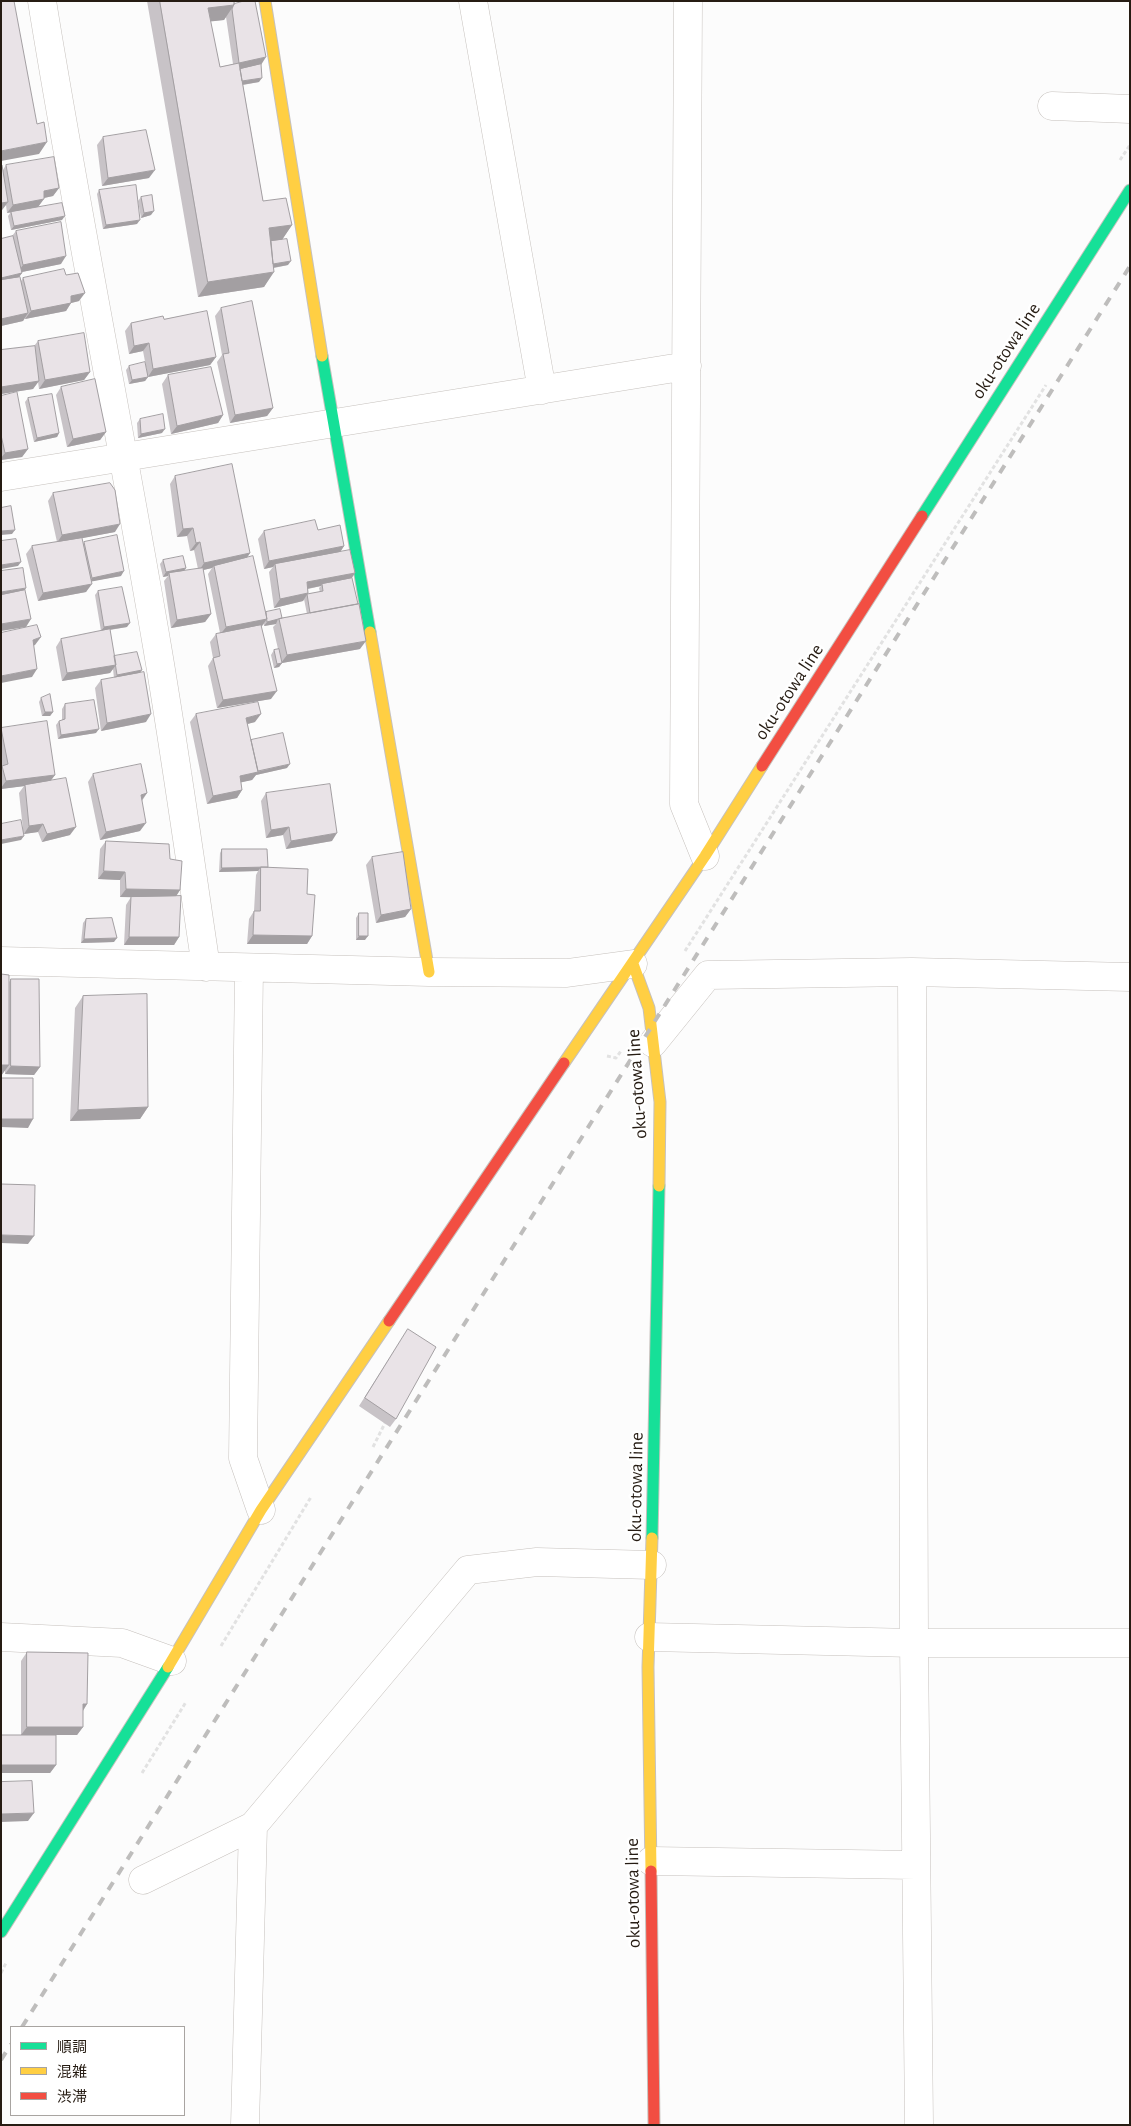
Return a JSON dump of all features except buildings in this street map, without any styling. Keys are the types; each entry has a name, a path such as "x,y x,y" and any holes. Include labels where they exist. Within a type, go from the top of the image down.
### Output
{"street":[{"path":"42,1 86,259 158,649 206,966"},
{"path":"265,1 333,424 429,972"},
{"path":"473,1 542,390"},
{"path":"688,1 684,804 705,856"},
{"path":"1052,106 1130,109"},
{"name":"oku-otowa line","path":"654,2125 649,1637 652,1565 660,1102 649,1008 633,964 705,856 1126,204"},
{"path":"1,477 687,366"},
{"path":"1,961 429,972 567,973 633,964"},
{"path":"1,1932 172,1661 260,1510 633,964"},
{"path":"249,968 243,1458 260,1510"},
{"path":"654,1043 708,975 912,972 1130,976"},
{"path":"912,972 914,1644 919,2125"},
{"path":"143,1880 253,1826 468,1570 537,1562 652,1565"},
{"path":"1,1637 122,1643 172,1661"},
{"path":"649,1637 914,1644 1130,1643"},
{"path":"245,2125 253,1826"},
{"path":"650,1861 916,1865"}],"path":[{"path":"373,1447 384,1423"}],"railway":[{"path":"23,2026 1130,266"},
{"path":"1,2060 10,2046"}],"traffic: fast":[{"path":"922,516 1130,190"},
{"path":"322,356 370,632"},
{"path":"652,1538 659,1186"},
{"path":"1,1932 168,1667"}],"traffic: slow":[{"path":"265,1 322,356"},
{"path":"370,632 429,972"},
{"path":"564,1063 705,856 762,766"},
{"path":"633,964 649,1008 660,1102 659,1186"},
{"path":"168,1667 261,1510 389,1321"},
{"path":"651,1871 648,1667 652,1538"}],"traffic: jam":[{"path":"762,766 922,516"},
{"path":"389,1321 564,1063"},
{"path":"651,1871 654,2125"}]}
